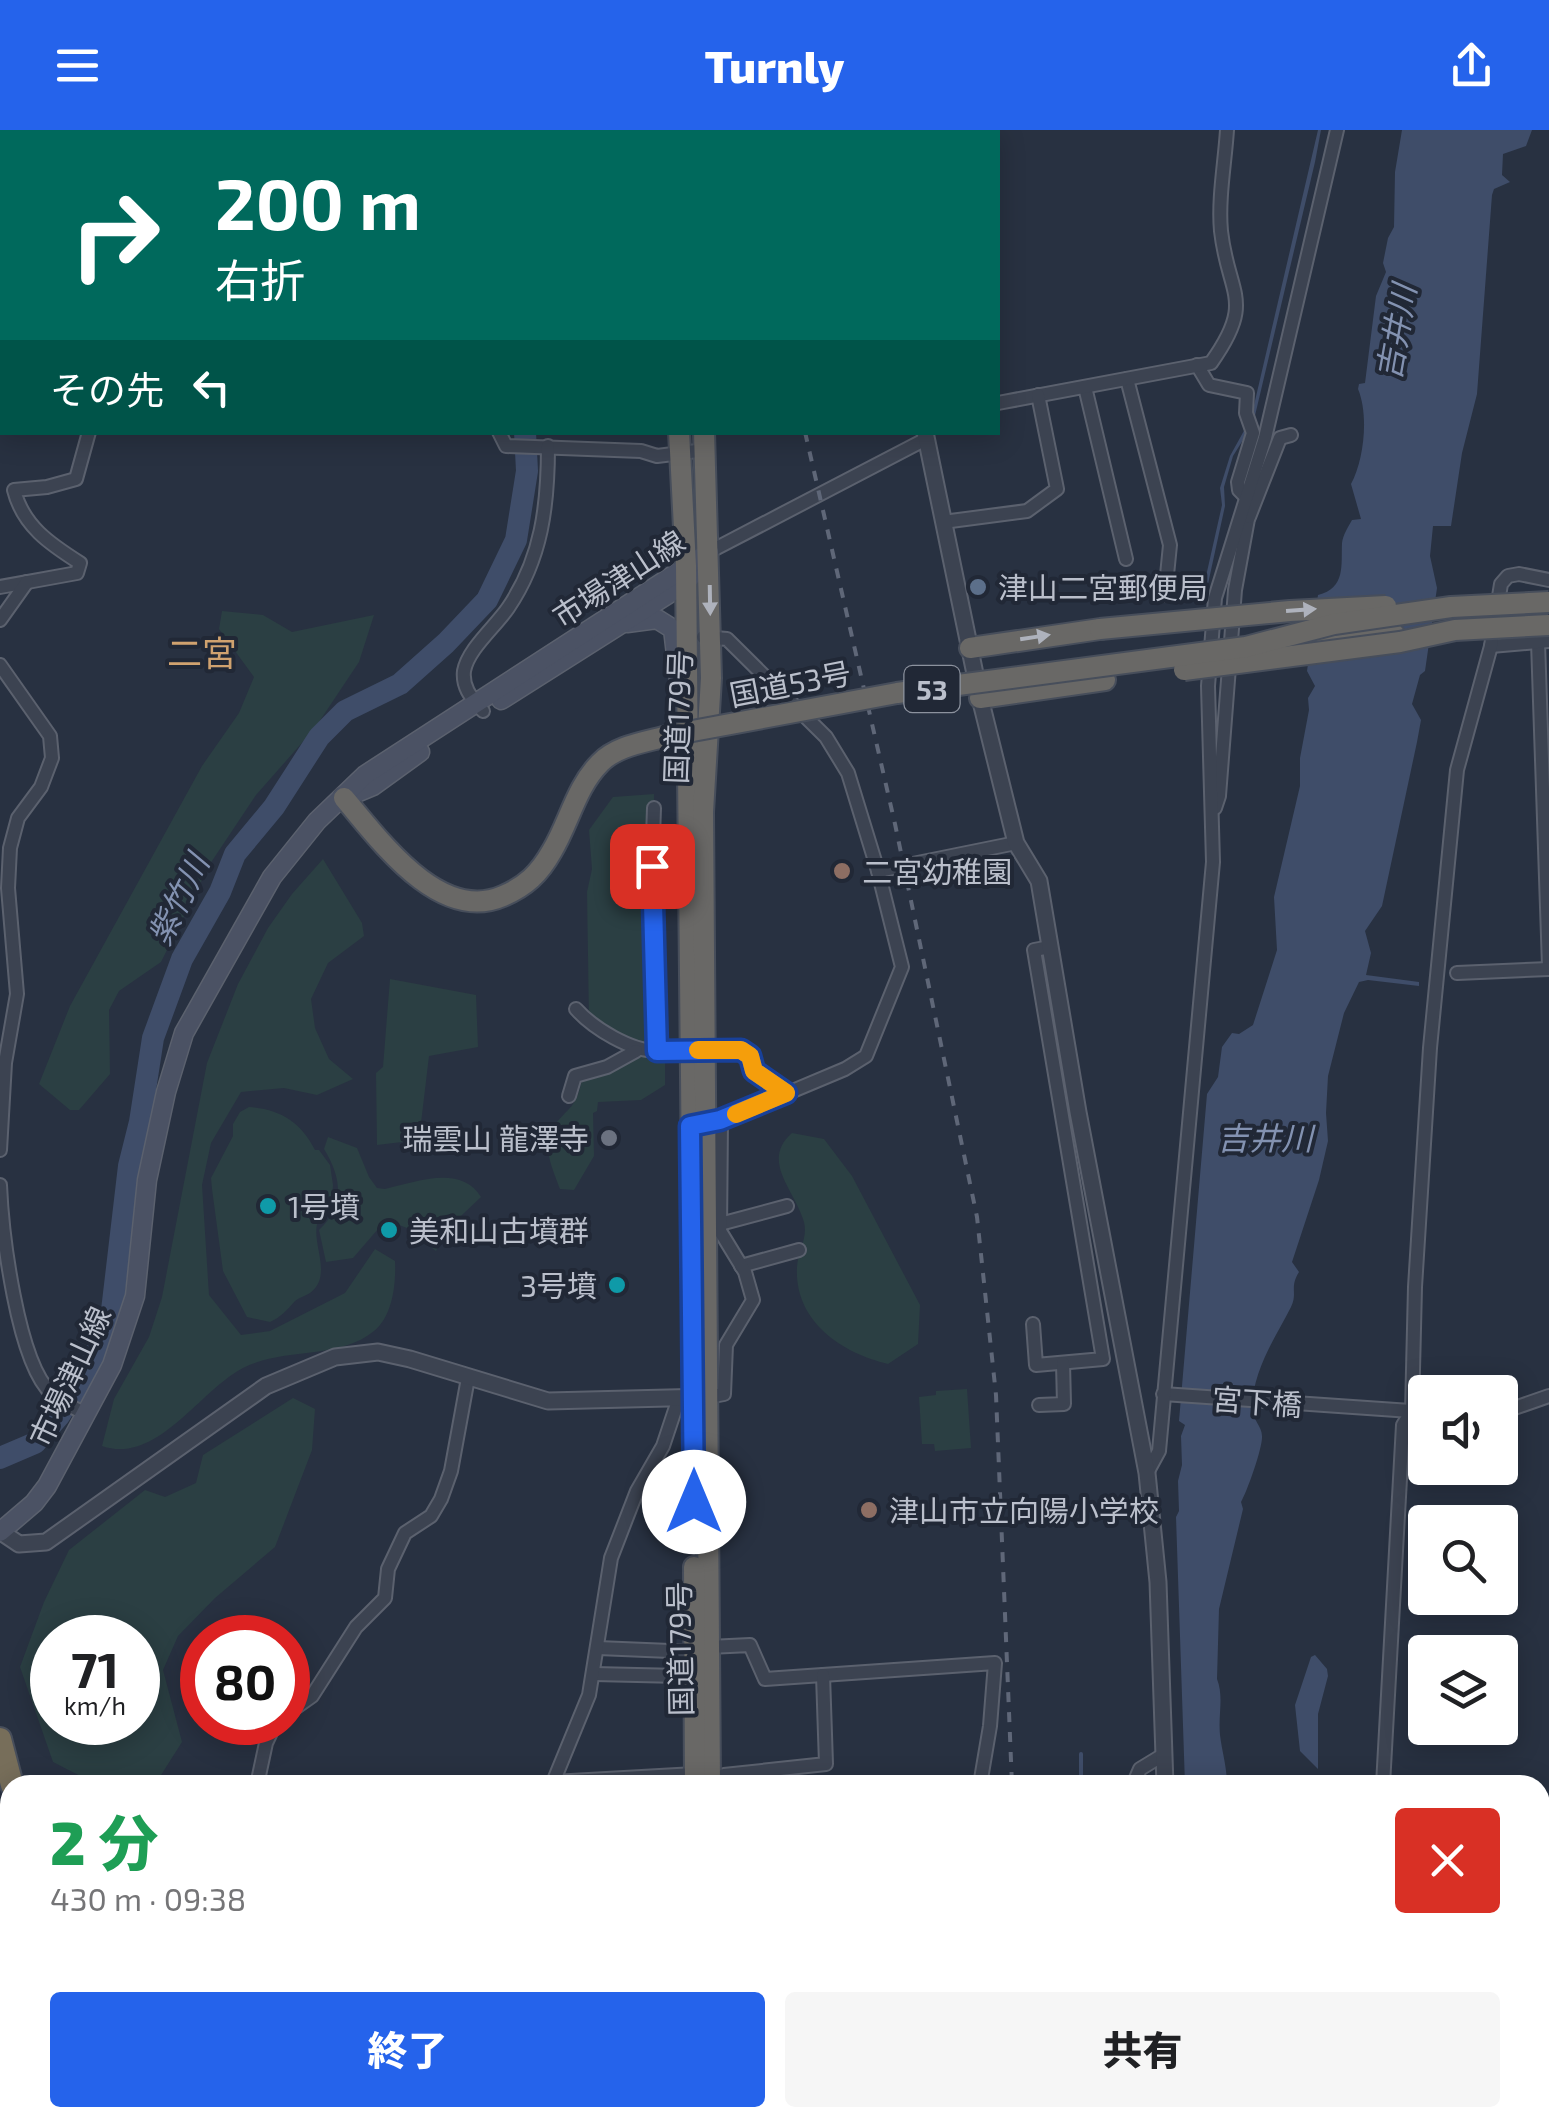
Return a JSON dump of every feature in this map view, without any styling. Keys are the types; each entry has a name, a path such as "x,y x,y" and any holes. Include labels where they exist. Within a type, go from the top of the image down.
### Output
{"highway":[{"name":"国道179号","path":"705,441 711,636 703,812 705,1123 694,1397 706,1775"},
{"name":"国道179号","path":"679,442 686,574 686,708 705,1123"},
{"name":"国道53号","path":"1246,647 1334,624 1451,607 1549,602"},
{"path":"970,648 1100,629 1371,605 1451,607"},
{"path":"980,698 1400,642 1455,630"},
{"name":"国道53号","path":"344,798 421,880 453,898 490,902 529,885 553,850 575,800 600,763 621,749 671,736 897,693 1246,647 1455,630 1545,636"},
{"path":"0,1738 9,1775"}],"main road":[{"name":"市場津山線","path":"0,1532 34,1503 47,1486 80,1411 112,1365 135,1296 147,1180 166,1092 184,1033 272,877 317,821 365,775 621,624 709,552"},
{"name":"市場津山線","path":"480,707 686,574"},
{"path":"621,624 657,619 673,629 677,677 686,708"}],"street":[{"path":"1000,403 1211,363 1236,320 1238,306 1221,230 1227,130"},
{"path":"1147,1473 1159,1451 1210,904 1213,815 1208,686 1215,598 1265,438 1337,130"},
{"path":"1197,365 1209,385 1216,389 1247,393 1246,413 1253,433 1238,482 1246,497 1248,519"},
{"path":"1127,379 1170,545 1165,595"},
{"path":"1085,387 1126,559"},
{"path":"942,522 1027,511 1057,489 1038,396"},
{"path":"0,587 77,573 80,563 34,531 18,506 14,490 76,479 88,435"},
{"path":"1213,815 1219,796 1235,590 1248,519 1280,438 1290,435"},
{"path":"709,552 925,436 980,698 1016,843 1039,881 1103,1358 1036,1366 1033,1324"},
{"path":"502,439 642,451 657,456 679,442 705,441"},
{"path":"480,707 464,687 467,662 510,606 536,552 545,522 542,445"},
{"path":"1418,1375 1415,1287 1430,1048 1456,770 1491,646 1500,584 1508,576 1518,574 1549,580"},
{"path":"0,620 27,582"},
{"path":"1457,974 1549,968 1545,636 1491,646"},
{"path":"0,1532 18,1544 46,1542 266,1386 302,1368 356,1352 410,1358 548,1402 724,1394 726,1345 753,1300 742,1266 720,1231 705,1123 786,1093 866,1056 902,967 848,773 826,737 727,638 685,637"},
{"path":"0,665 50,736 52,758 41,787 18,818 10,848 8,888 18,994 5,1062 0,1150"},
{"path":"654,808 651,895 657,1051"},
{"path":"878,871 1016,843"},
{"path":"576,1009 594,1026 636,1050"},
{"path":"568,1096 575,1076 606,1067 636,1050 741,1050 750,1056 754,1071 786,1093"},
{"path":"1070,1113 1147,1473 1158,1582 1164,1775"},
{"path":"0,1184 14,1300 38,1375 52,1394 80,1411"},
{"path":"720,1224 787,1206"},
{"path":"742,1266 800,1250"},
{"path":"1093,1301 1112,1298"},
{"path":"1039,1405 1064,1404 1063,1363"},
{"path":"310,1697 356,1627 385,1598 388,1569 405,1533 431,1516 441,1500 452,1471 468,1378"},
{"name":"宮下橋","path":"1163,1394 1408,1411"},
{"path":"1518,1406 1549,1396"},
{"path":"556,1775 589,1695 611,1558 636,1492 694,1397"},
{"path":"1384,1775 1403,1426 1408,1421"},
{"path":"598,1648 702,1649 750,1645 765,1680 995,1664 982,1775"},
{"path":"594,1674 680,1676"},
{"path":"779,1775 826,1764 822,1676"},
{"path":"260,1775 265,1745"},
{"path":"1137,1775 1140,1769 1163,1755"}],"green space":[{"path":"222,611 263,615 292,632 374,615 359,662 315,728 256,795 210,864 161,962 119,991 109,1010 110,1074 79,1110 70,1110 39,1084 70,1006 202,766 239,713 254,677 219,629"},
{"path":"654,794 653,1048 639,1048 589,1019 589,830 613,797"},
{"path":"323,859 362,923 364,936 328,963 311,999 315,1028 329,1059 353,1079 317,1095 284,1088 241,1092 211,1143 202,1185 209,1295 241,1335 270,1331 345,1293 375,1249 395,1261 389,1308 380,1325 360,1340 328,1350 275,1357 243,1368 159,1436 122,1449 102,1446 114,1399 149,1337 162,1297 207,1063 238,984 268,928"},
{"path":"390,979 476,995 478,1047 429,1056 419,1140 377,1145 376,1073 383,1067"},
{"path":"635,1056 665,1057 665,1085 641,1100 598,1102 593,1113 594,1156 574,1190 560,1189 548,1149 549,1134 575,1102 582,1079"},
{"path":"249,1107 280,1114 296,1125 330,1165 333,1185 332,1203 316,1230 321,1268 317,1286 270,1322 247,1317 223,1271 212,1189 211,1178 233,1136 233,1124 240,1112"},
{"path":"792,1133 824,1139 852,1176 920,1305 918,1344 888,1364 838,1343 812,1319 803,1303 797,1267 804,1222 779,1165 783,1144"},
{"path":"328,1137 357,1148 377,1188 450,1178 472,1187 481,1197 445,1231 436,1251 407,1228 391,1222 378,1229 353,1258 326,1262 319,1230 333,1211 338,1191 324,1149"},
{"path":"967,1389 971,1448 935,1451 934,1444 922,1444 919,1397 936,1395 936,1391"},
{"path":"293,1398 315,1409 312,1450 275,1547 198,1615 180,1615 180,1634 163,1670 180,1745 161,1775 78,1775 53,1762 47,1745 160,1745 160,1615 39,1615 69,1550 145,1490 165,1497 196,1483 203,1455"},
{"path":"30,1640 30,1696 20,1667"}],"water":[{"path":"1318,130 1315,162 1253,424 1233,456 1206,593 1202,594 1222,505 1220,488 1230,456 1251,418"},
{"name":"吉井川","path":"1402,130 1532,130 1526,146 1503,154 1502,175 1510,182 1494,189 1492,195 1477,394 1462,453 1451,526 1433,526 1430,556 1437,588 1425,671 1420,675 1412,704 1421,720 1382,906 1365,931 1371,953 1366,975 1419,982 1419,986 1359,982 1344,1013 1328,1076 1328,1141 1292,1262 1299,1272 1293,1302 1266,1355 1253,1394 1252,1408 1262,1442 1241,1502 1243,1509 1219,1609 1217,1679 1226,1775 1185,1775 1176,1517 1185,1425 1179,1421 1207,1094 1218,1077 1222,1047 1232,1033 1239,1034 1253,1025 1277,950 1274,897 1300,786 1308,698 1315,686 1307,671 1318,595 1338,581 1343,537 1352,520 1361,519 1351,484 1364,437 1358,389 1359,384 1365,383 1376,296 1386,272 1383,263 1394,227 1395,172"},
{"path":"1315,1655 1328,1676 1318,1714 1318,1769 1300,1751 1295,1705"}],"waterway":[{"name":"紫竹川","path":"0,1458 35,1443 59,1416 88,1370 111,1319 129,1166 153,1038 182,959 220,892 235,854 274,807 319,737 345,711 400,684 487,600 516,540 527,471 525,435"},
{"path":"1081,1754 1081,1775"}],"railway":[{"path":"806,435 895,824 977,1217 996,1395 1012,1775"}],"slow traffic":[{"path":"698,1050 741,1050 750,1056 754,1071 786,1093 736,1114"}],"place":[{"name":"津山二宮郵便局","path":"978,587"},
{"name":"二宮幼稚園","path":"842,871"},
{"name":"瑞雲山 龍澤寺","path":"609,1138"},
{"name":"1号墳","path":"268,1206"},
{"name":"美和山古墳群","path":"389,1230"},
{"name":"3号墳","path":"617,1285"},
{"name":"津山市立向陽小学校","path":"869,1510"}],"district":[{"name":"二宮","path":"202,652"}],"route":[{"path":"652,866 657,1051 741,1050 750,1056 754,1071 786,1093 720,1120 690,1126 694,1502"}]}
